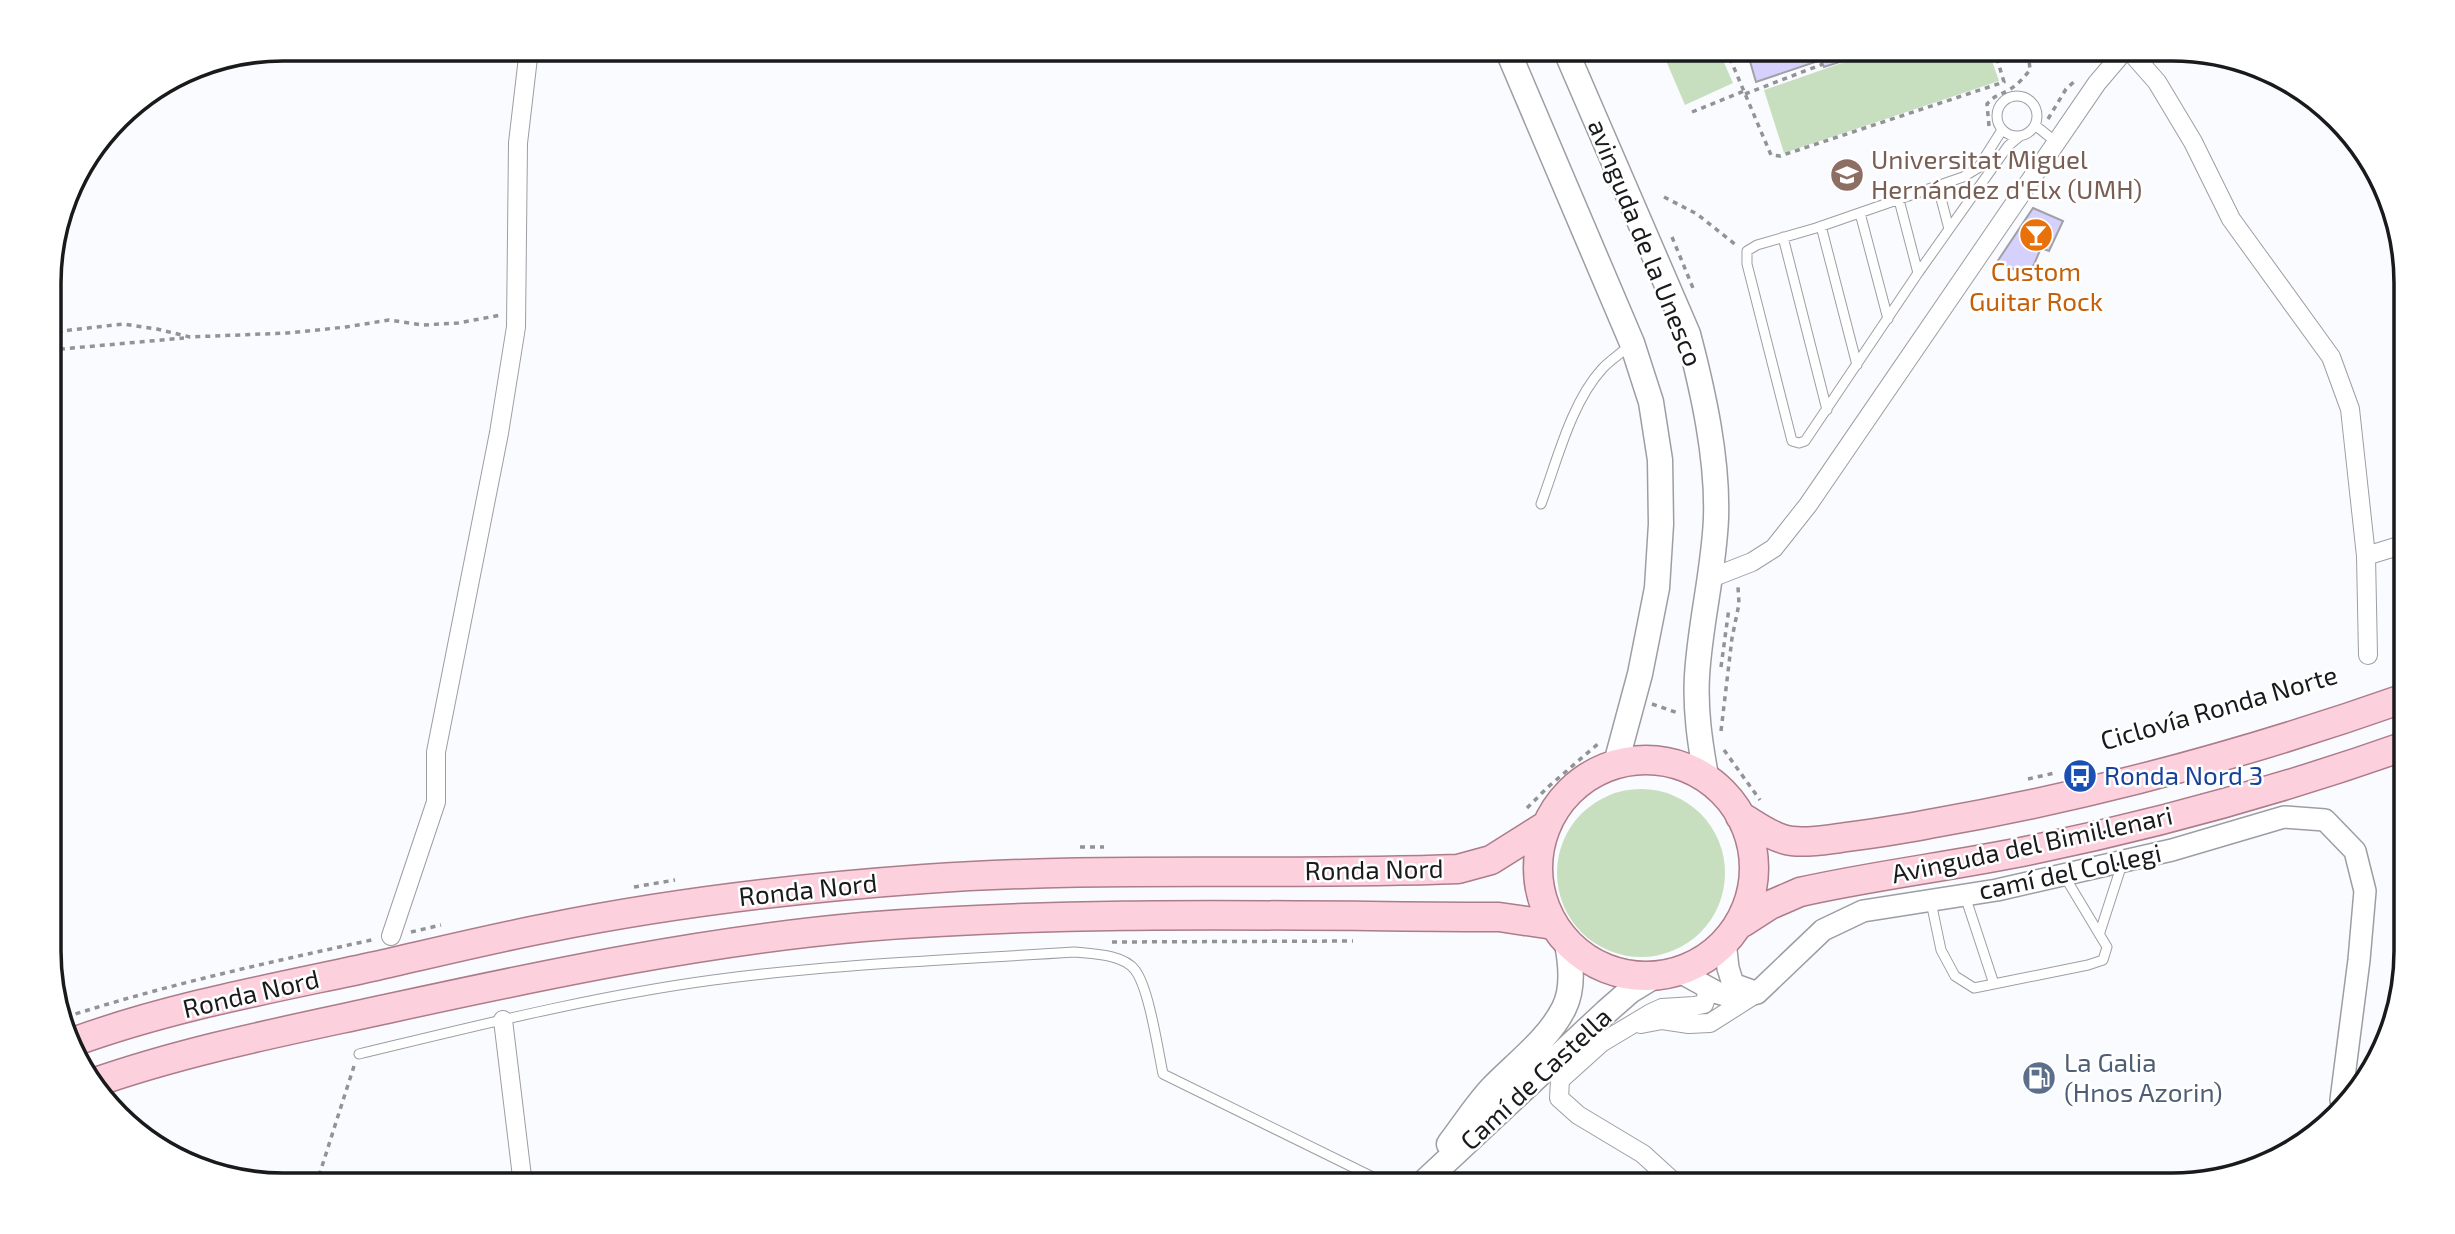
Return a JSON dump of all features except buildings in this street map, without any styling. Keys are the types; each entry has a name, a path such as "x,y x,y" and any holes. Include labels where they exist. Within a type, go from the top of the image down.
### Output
{"main road":[{"name":"avinguda de la Unesco","path":"1512,61 1632,343 1651,402 1660,460 1661,524 1657,588 1640,674 1616,762"},
{"name":"avinguda de la Unesco","path":"1570,61 1688,334 1701,384 1711,446 1716,515 1711,578 1697,677 1697,729 1706,776"},
{"name":"Avinguda del Bimil·lenari","path":"1752,810 1776,837 1794,842 1938,823 2082,793 2219,759 2304,734 2394,689"},
{"name":"Avinguda del Bimil·lenari","path":"1734,932 1770,905 1800,892 2019,853 2141,826 2259,793 2394,750"},
{"path":"1630,759 1677,762 1706,776 1752,810 1749,841 1754,867 1752,897 1734,932 1718,950 1698,962 1666,974 1630,976 1592,965 1560,934 1541,896 1539,873 1545,826 1563,798 1581,782 1616,762 1630,759"},
{"name":"Ronda Nord","path":"80,1040 204,1003 547,928 680,905 766,893 938,878 1083,872 1458,870 1491,860 1545,826"},
{"name":"Ronda Nord","path":"103,1080 149,1063 221,1045 472,990 645,956 847,929 988,919 1137,915 1499,917 1560,934"},
{"name":"Camí de Castella","path":"1429,1172 1489,1091 1546,1033 1564,1008 1570,988 1570,963 1560,934"},
{"name":"Camí de Castella","path":"1434,1172 1630,991 1666,974"}],"street":[{"path":"1711,578 1752,562 1774,548 1808,505 2097,83 2116,61"},
{"path":"2137,61 2163,92 2193,142 2231,219 2331,357 2350,409 2366,556 2368,655"},
{"path":"391,936 436,802 436,752 499,433 516,327 518,143 527,62"},
{"path":"2366,556 2394,547"},
{"name":"camí del Col·legi","path":"1757,993 1823,930 1863,911 1997,890 2172,850 2284,817 2325,820 2355,851 2365,891 2360,960 2342,1093"},
{"path":"1734,932 1728,968 1733,984 1757,993"},
{"path":"1666,974 1735,998 1757,993"},
{"path":"1663,1172 1643,1154 1578,1115 1559,1098 1560,1080 1601,1043 1662,1008 1704,1004 1707,995 1704,985"},
{"path":"1634,1025 1662,1020 1689,1024 1710,1023 1757,993"},
{"path":"503,1020 522,1173"}],"lane":[{"path":"2024,97 2035,108 2035,125 2029,133 2010,136 1997,122 2000,105 2006,99 2024,97"},
{"path":"2035,125 2057,143"},
{"path":"2002,130 1978,168 1963,177 1757,245 1748,251 1747,264 1792,441 1805,441 1949,229 2008,146 2020,136"},
{"path":"1938,187 1949,229"},
{"path":"1899,200 1918,273"},
{"path":"1860,213 1888,319"},
{"path":"1821,226 1857,365"},
{"path":"1783,237 1827,410"},
{"path":"1541,504 1587,388 1603,368 1632,343"},
{"path":"2100,932 2123,861"},
{"path":"1931,900 1941,950 1955,976 1975,988 2103,960 2107,947 2063,874"},
{"path":"1964,895 1994,984"},
{"path":"359,1054 614,996 712,981 814,968 1074,952 1109,955 1135,969 1147,997 1163,1074 1363,1172"}],"path":[{"path":"1731,61 1771,155 1780,156 2004,82 1998,61"},
{"path":"1989,127 1987,104 1995,95 2020,82 2030,69 2029,61"},
{"path":"1692,112 1823,64"},
{"path":"1664,197 1697,214 1741,249"},
{"path":"62,349 346,327 389,320 423,324 458,323 517,312"},
{"path":"62,331 124,324 190,338"},
{"path":"1716,727 1720,738 1738,587"},
{"path":"1723,749 1737,771 1752,810"},
{"path":"2024,780 2062,772"},
{"path":"320,1173 349,1076 359,1054"}],"green space":[{"path":"1666,61 1723,61 1733,83 1685,105"},
{"path":"1847,61 1992,61 1999,81 1784,153 1764,90"},
{"path":"1641,789 1673,795 1701,813 1719,841 1725,873 1719,905 1701,933 1673,951 1641,957 1609,951 1581,933 1563,905 1557,873 1563,841 1581,813 1609,795"}],"place":[{"name":"Universitat Miguel Hernández d'Elx (UMH)","path":"1847,175"},
{"name":"Custom Guitar Rock","path":"2036,235"},
{"name":"Ronda Nord 3","path":"2080,776"},
{"name":"La Galia (Hnos Azorin)","path":"2039,1078"}]}
